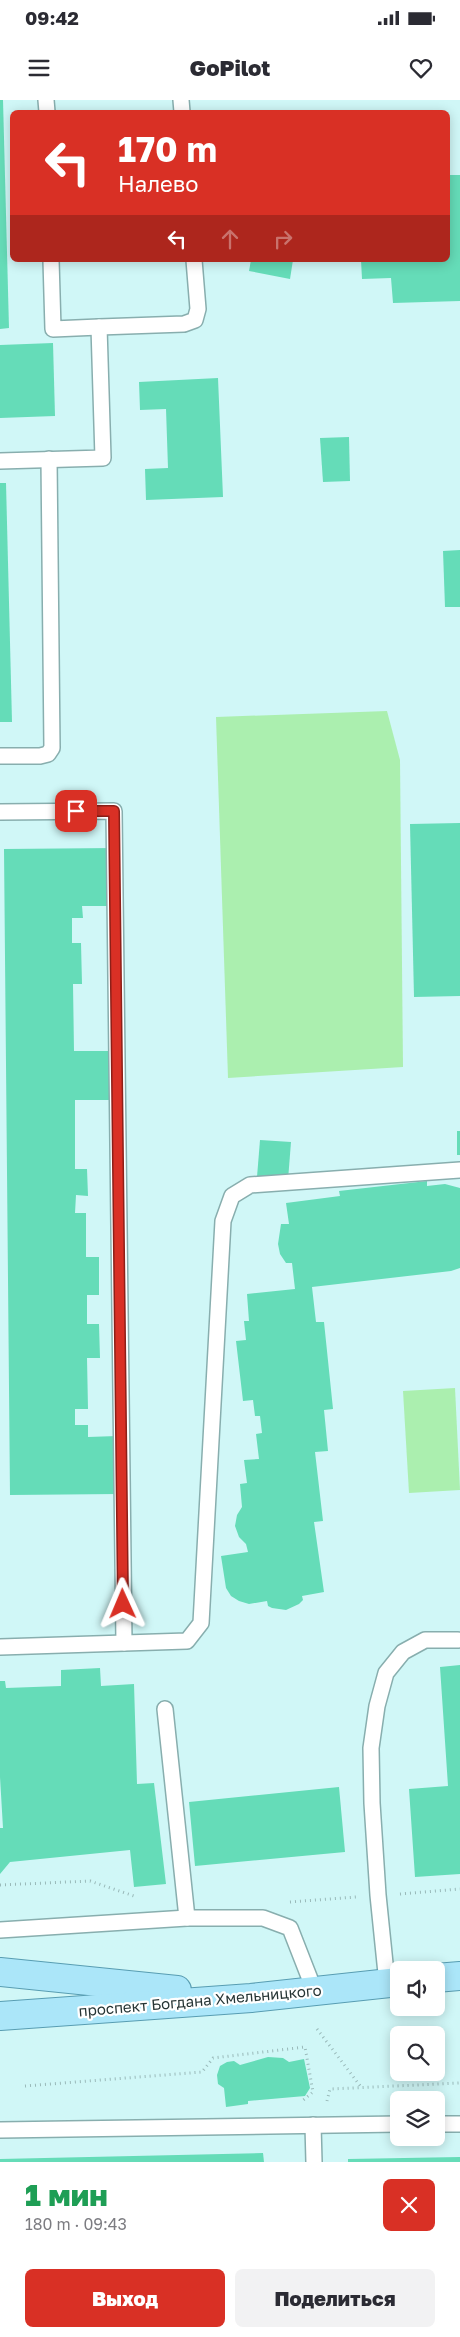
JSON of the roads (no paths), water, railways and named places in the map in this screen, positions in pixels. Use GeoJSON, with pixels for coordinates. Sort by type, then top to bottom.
{"type":"FeatureCollection","features":[{"type":"Feature","properties":{"kind":"main road"},"geometry":{"type":"LineString","coordinates":[[0,1972],[251,1998]]}},
{"type":"Feature","properties":{"kind":"main road"},"geometry":{"type":"LineString","coordinates":[[445,1977],[460,1976]]}},
{"type":"Feature","properties":{"kind":"main road","name":"проспект Богдана Хмельницкого"},"geometry":{"type":"LineString","coordinates":[[0,2016],[251,1998],[390,1982]]}},
{"type":"Feature","properties":{"kind":"lane"},"geometry":{"type":"LineString","coordinates":[[51,262],[54,329],[184,324],[195,320],[198,309],[194,262]]}},
{"type":"Feature","properties":{"kind":"lane"},"geometry":{"type":"LineString","coordinates":[[0,461],[103,458],[99,326]]}},
{"type":"Feature","properties":{"kind":"lane"},"geometry":{"type":"LineString","coordinates":[[0,756],[40,756],[48,754],[52,748],[49,459]]}},
{"type":"Feature","properties":{"kind":"lane"},"geometry":{"type":"LineString","coordinates":[[0,812],[114,811],[124,1643]]}},
{"type":"Feature","properties":{"kind":"lane"},"geometry":{"type":"LineString","coordinates":[[0,1647],[187,1641],[201,1623],[223,1221],[232,1196],[250,1185],[460,1170]]}},
{"type":"Feature","properties":{"kind":"lane"},"geometry":{"type":"LineString","coordinates":[[390,1965],[378,1895],[372,1803],[371,1748],[377,1706],[386,1673],[403,1652],[425,1640],[458,1640]]}},
{"type":"Feature","properties":{"kind":"lane"},"geometry":{"type":"LineString","coordinates":[[165,1710],[187,1918]]}},
{"type":"Feature","properties":{"kind":"lane"},"geometry":{"type":"LineString","coordinates":[[0,1930],[187,1918],[263,1918],[290,1928],[315,1992]]}},
{"type":"Feature","properties":{"kind":"lane"},"geometry":{"type":"LineString","coordinates":[[0,2130],[390,2124]]}},
{"type":"Feature","properties":{"kind":"lane"},"geometry":{"type":"LineString","coordinates":[[445,2124],[460,2124]]}},
{"type":"Feature","properties":{"kind":"lane"},"geometry":{"type":"LineString","coordinates":[[313,2125],[314,2162]]}}]}
